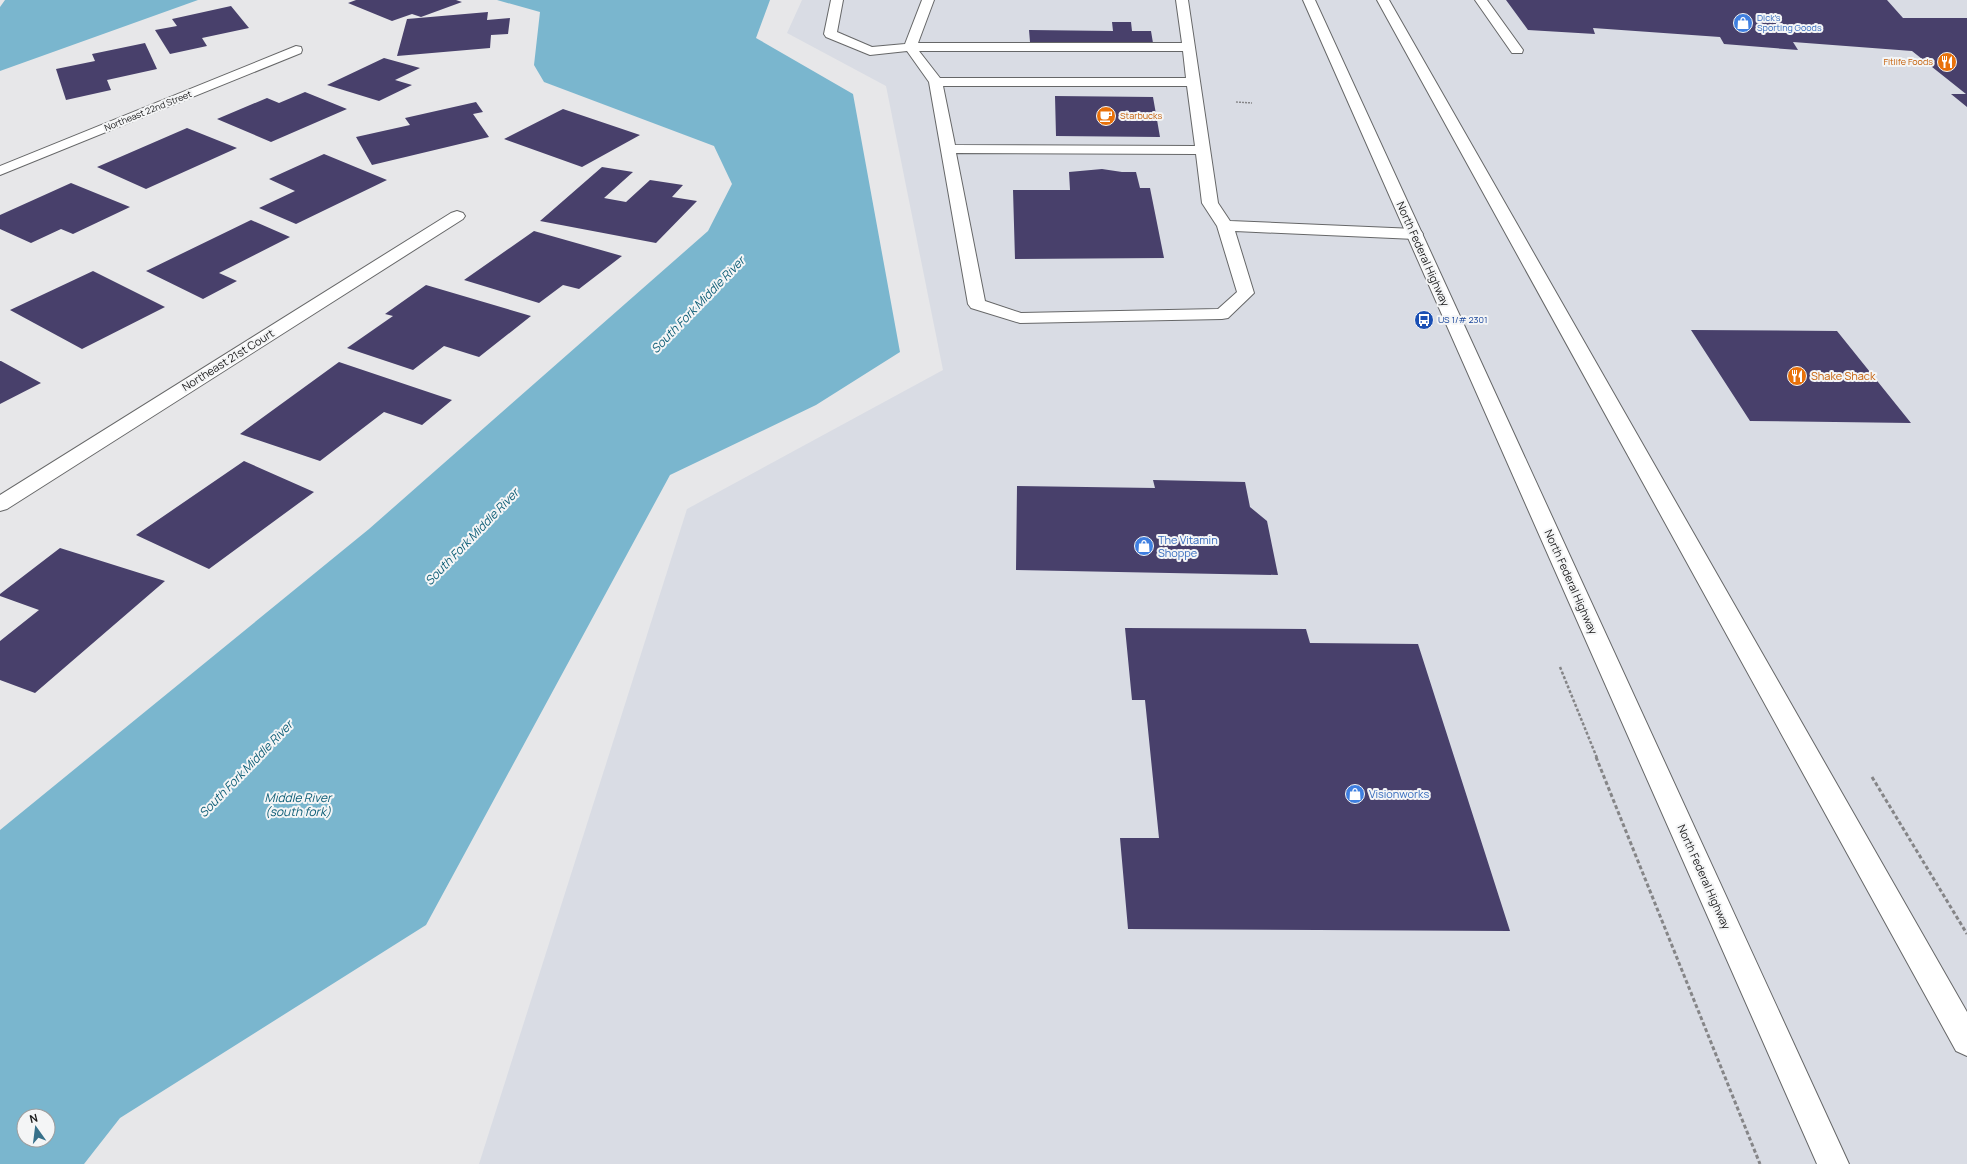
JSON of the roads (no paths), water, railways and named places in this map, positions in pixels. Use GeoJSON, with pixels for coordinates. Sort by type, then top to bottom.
{"type":"FeatureCollection","features":[{"type":"Feature","properties":{"kind":"main road"},"geometry":{"type":"LineString","coordinates":[[837,0],[830,34],[870,52],[910,47],[1188,47]]}},
{"type":"Feature","properties":{"kind":"main road"},"geometry":{"type":"LineString","coordinates":[[910,47],[928,0]]}},
{"type":"Feature","properties":{"kind":"main road"},"geometry":{"type":"LineString","coordinates":[[910,47],[936,82],[977,304],[1020,318],[1222,314],[1246,293],[1225,226],[1210,202],[1182,0]]}},
{"type":"Feature","properties":{"kind":"main road","name":"North Federal Highway"},"geometry":{"type":"LineString","coordinates":[[1309,0],[1833,1164]]}},
{"type":"Feature","properties":{"kind":"main road"},"geometry":{"type":"LineString","coordinates":[[1370,0],[1392,16]]}},
{"type":"Feature","properties":{"kind":"main road"},"geometry":{"type":"LineString","coordinates":[[1383,0],[1967,1041]]}},
{"type":"Feature","properties":{"kind":"main road"},"geometry":{"type":"LineString","coordinates":[[1481,0],[1517,50]]}},
{"type":"Feature","properties":{"kind":"main road","name":"Northeast 22nd Street"},"geometry":{"type":"LineString","coordinates":[[0,171],[296,50]]}},
{"type":"Feature","properties":{"kind":"main road"},"geometry":{"type":"LineString","coordinates":[[936,82],[1194,82]]}},
{"type":"Feature","properties":{"kind":"main road"},"geometry":{"type":"LineString","coordinates":[[948,149],[1203,150]]}},
{"type":"Feature","properties":{"kind":"main road","name":"Northeast 21st Court"},"geometry":{"type":"LineString","coordinates":[[0,504],[457,216]]}},
{"type":"Feature","properties":{"kind":"main road"},"geometry":{"type":"LineString","coordinates":[[1225,226],[1415,234]]}},
{"type":"Feature","properties":{"kind":"water"},"geometry":{"type":"Polygon","coordinates":[[[5,0],[198,0],[0,71],[0,7],[5,0]]]}},
{"type":"Feature","properties":{"kind":"water","name":"Middle River (south fork)"},"geometry":{"type":"Polygon","coordinates":[[[497,0],[770,0],[756,38],[853,94],[900,352],[816,405],[670,475],[426,925],[120,1118],[84,1164],[0,1164],[0,830],[369,529],[708,231],[732,184],[714,146],[544,82],[534,65],[540,12],[497,0]]]}},
{"type":"Feature","properties":{"kind":"place","name":"Dick's Sporting Goods"},"geometry":{"type":"Point","coordinates":[1743,23]}},
{"type":"Feature","properties":{"kind":"place","name":"Fitlife Foods"},"geometry":{"type":"Point","coordinates":[1947,62]}},
{"type":"Feature","properties":{"kind":"place","name":"Starbucks"},"geometry":{"type":"Point","coordinates":[1106,116]}},
{"type":"Feature","properties":{"kind":"place","name":"US 1/# 2301"},"geometry":{"type":"Point","coordinates":[1424,320]}},
{"type":"Feature","properties":{"kind":"place","name":"Shake Shack"},"geometry":{"type":"Point","coordinates":[1797,376]}},
{"type":"Feature","properties":{"kind":"place","name":"The Vitamin Shoppe"},"geometry":{"type":"Point","coordinates":[1144,546]}},
{"type":"Feature","properties":{"kind":"place","name":"Visionworks"},"geometry":{"type":"Point","coordinates":[1355,794]}},
{"type":"Feature","properties":{"kind":"water label","name":"South Fork Middle River"},"geometry":{"type":"Point","coordinates":[698,305]}},
{"type":"Feature","properties":{"kind":"water label","name":"South Fork Middle River"},"geometry":{"type":"Point","coordinates":[472,537]}},
{"type":"Feature","properties":{"kind":"water label","name":"South Fork Middle River"},"geometry":{"type":"Point","coordinates":[246,769]}}]}
